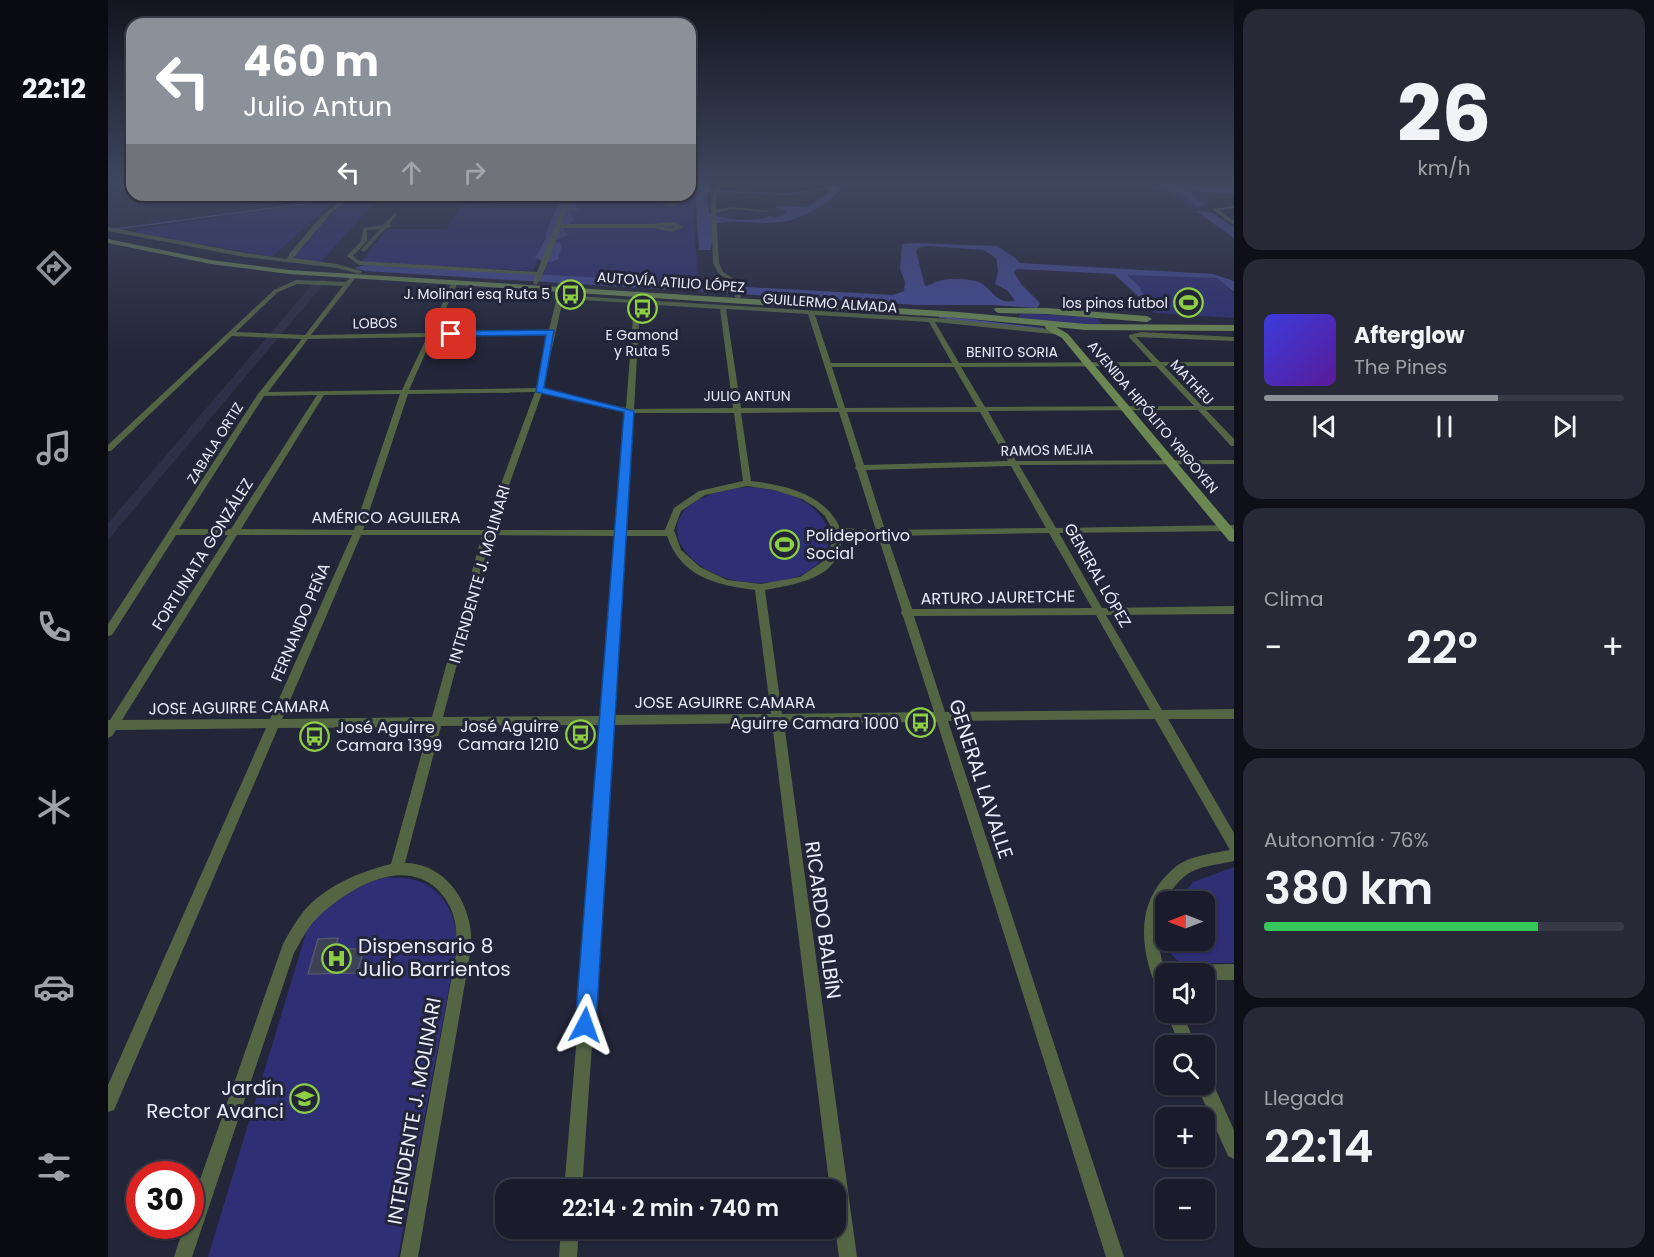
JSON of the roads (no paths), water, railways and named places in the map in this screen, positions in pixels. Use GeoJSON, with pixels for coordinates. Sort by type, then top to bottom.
{"type":"FeatureCollection","features":[{"type":"Feature","properties":{"kind":"main road","name":"AUTOVÍA ATILIO LÓPEZ"},"geometry":{"type":"LineString","coordinates":[[112,239],[220,259],[289,268],[455,282],[957,309],[1095,314],[1234,326]]}},
{"type":"Feature","properties":{"kind":"main road","name":"AUTOVÍA ATILIO LÓPEZ"},"geometry":{"type":"LineString","coordinates":[[357,274],[536,283],[637,298],[959,315],[1099,328],[1234,326]]}},
{"type":"Feature","properties":{"kind":"main road"},"geometry":{"type":"LineString","coordinates":[[1026,311],[1018,312],[1014,316],[1027,322]]}},
{"type":"Feature","properties":{"kind":"main road"},"geometry":{"type":"LineString","coordinates":[[1095,314],[1107,319],[1109,323],[1099,328]]}},
{"type":"Feature","properties":{"kind":"main road","name":"AVENIDA HIPÓLITO YRIGOYEN"},"geometry":{"type":"LineString","coordinates":[[1041,324],[1062,333],[1091,364],[1232,530]]}},
{"type":"Feature","properties":{"kind":"main road","name":"AVENIDA HIPÓLITO YRIGOYEN"},"geometry":{"type":"LineString","coordinates":[[1085,327],[1074,330],[1071,334],[1091,364]]}},
{"type":"Feature","properties":{"kind":"street"},"geometry":{"type":"LineString","coordinates":[[159,239],[245,255],[337,266],[357,274]]}},
{"type":"Feature","properties":{"kind":"street"},"geometry":{"type":"LineString","coordinates":[[292,261],[290,259],[292,254],[306,239]]}},
{"type":"Feature","properties":{"kind":"street"},"geometry":{"type":"LineString","coordinates":[[354,262],[350,256],[364,239]]}},
{"type":"Feature","properties":{"kind":"street"},"geometry":{"type":"LineString","coordinates":[[354,262],[375,239]]}},
{"type":"Feature","properties":{"kind":"street"},"geometry":{"type":"LineString","coordinates":[[536,283],[553,239]]}},
{"type":"Feature","properties":{"kind":"street"},"geometry":{"type":"LineString","coordinates":[[715,239],[717,267],[726,277],[739,284],[738,297]]}},
{"type":"Feature","properties":{"kind":"street"},"geometry":{"type":"LineString","coordinates":[[354,262],[540,274]]}},
{"type":"Feature","properties":{"kind":"street","name":"ZABALA ORTIZ"},"geometry":{"type":"LineString","coordinates":[[108,632],[175,532],[262,394],[357,274]]}},
{"type":"Feature","properties":{"kind":"street"},"geometry":{"type":"LineString","coordinates":[[108,449],[147,415],[267,297],[286,285],[296,282],[347,284]]}},
{"type":"Feature","properties":{"kind":"street","name":"FERNANDO PEÑA"},"geometry":{"type":"LineString","coordinates":[[108,1104],[358,532],[405,391],[455,282]]}},
{"type":"Feature","properties":{"kind":"street","name":"INTENDENTE J. MOLINARI"},"geometry":{"type":"LineString","coordinates":[[397,867],[488,531],[539,390],[560,297],[568,287]]}},
{"type":"Feature","properties":{"kind":"street","name":"GUILLERMO ALMADA"},"geometry":{"type":"LineString","coordinates":[[560,297],[637,298],[723,308],[959,322],[1062,333]]}},
{"type":"Feature","properties":{"kind":"street"},"geometry":{"type":"LineString","coordinates":[[574,1179],[609,719],[637,298]]}},
{"type":"Feature","properties":{"kind":"street"},"geometry":{"type":"LineString","coordinates":[[723,308],[747,483]]}},
{"type":"Feature","properties":{"kind":"street","name":"GENERAL LAVALLE"},"geometry":{"type":"LineString","coordinates":[[811,313],[1114,1257]]}},
{"type":"Feature","properties":{"kind":"street","name":"GENERAL LÓPEZ"},"geometry":{"type":"LineString","coordinates":[[932,322],[1016,463],[1234,845]]}},
{"type":"Feature","properties":{"kind":"street","name":"LOBOS"},"geometry":{"type":"LineString","coordinates":[[229,334],[308,337],[551,332]]}},
{"type":"Feature","properties":{"kind":"street","name":"MATHEU"},"geometry":{"type":"LineString","coordinates":[[1234,339],[1141,334],[1131,336],[1234,444]]}},
{"type":"Feature","properties":{"kind":"street","name":"BENITO SORIA"},"geometry":{"type":"LineString","coordinates":[[827,366],[1234,364]]}},
{"type":"Feature","properties":{"kind":"street","name":"JULIO ANTUN"},"geometry":{"type":"LineString","coordinates":[[262,394],[539,390],[629,411],[1234,408]]}},
{"type":"Feature","properties":{"kind":"street","name":"FORTUNATA GONZÁLEZ"},"geometry":{"type":"LineString","coordinates":[[110,727],[236,532],[322,393]]}},
{"type":"Feature","properties":{"kind":"street","name":"RAMOS MEJIA"},"geometry":{"type":"LineString","coordinates":[[859,468],[1016,463],[1234,462]]}},
{"type":"Feature","properties":{"kind":"street"},"geometry":{"type":"LineString","coordinates":[[747,483],[794,492],[813,502],[827,514],[836,531],[836,550],[826,566],[809,578],[786,585],[760,588],[732,585],[707,577],[687,565],[674,549],[669,533],[673,516],[688,500],[711,489],[747,483]]}},
{"type":"Feature","properties":{"kind":"street"},"geometry":{"type":"LineString","coordinates":[[836,531],[880,533],[1232,530]]}},
{"type":"Feature","properties":{"kind":"street","name":"AMÉRICO AGUILERA"},"geometry":{"type":"LineString","coordinates":[[175,532],[669,533]]}},
{"type":"Feature","properties":{"kind":"street","name":"RICARDO BALBÍN"},"geometry":{"type":"LineString","coordinates":[[760,588],[848,1257]]}},
{"type":"Feature","properties":{"kind":"street","name":"ARTURO JAURETCHE"},"geometry":{"type":"LineString","coordinates":[[906,613],[1234,610]]}},
{"type":"Feature","properties":{"kind":"street","name":"JOSE AGUIRRE CAMARA"},"geometry":{"type":"LineString","coordinates":[[110,727],[939,715],[1234,714]]}},
{"type":"Feature","properties":{"kind":"street"},"geometry":{"type":"LineString","coordinates":[[1156,963],[1150,925],[1156,899],[1167,884],[1187,866],[1234,855]]}},
{"type":"Feature","properties":{"kind":"street","name":"INTENDENTE J. MOLINARI"},"geometry":{"type":"LineString","coordinates":[[183,1257],[288,949],[309,915],[341,890],[369,875],[397,867],[419,871],[438,878],[450,891],[462,919],[463,954],[409,1257]]}},
{"type":"Feature","properties":{"kind":"street"},"geometry":{"type":"LineString","coordinates":[[1215,972],[1234,972]]}},
{"type":"Feature","properties":{"kind":"street"},"geometry":{"type":"LineString","coordinates":[[1209,1095],[1234,1150]]}},
{"type":"Feature","properties":{"kind":"street"},"geometry":{"type":"LineString","coordinates":[[568,1257],[569,1239]]}},
{"type":"Feature","properties":{"kind":"waterway"},"geometry":{"type":"LineString","coordinates":[[940,317],[1043,329]]}},
{"type":"Feature","properties":{"kind":"place","name":"J. Molinari esq Ruta 5"},"geometry":{"type":"Point","coordinates":[571,294]}},
{"type":"Feature","properties":{"kind":"place","name":"los pinos futbol"},"geometry":{"type":"Point","coordinates":[1189,303]}},
{"type":"Feature","properties":{"kind":"place","name":"E Gamond y Ruta 5"},"geometry":{"type":"Point","coordinates":[642,308]}},
{"type":"Feature","properties":{"kind":"place","name":"Polideportivo Social"},"geometry":{"type":"Point","coordinates":[785,544]}},
{"type":"Feature","properties":{"kind":"place","name":"Aguirre Camara 1000"},"geometry":{"type":"Point","coordinates":[920,723]}},
{"type":"Feature","properties":{"kind":"place","name":"José Aguirre Camara 1210"},"geometry":{"type":"Point","coordinates":[580,735]}},
{"type":"Feature","properties":{"kind":"place","name":"José Aguirre Camara 1399"},"geometry":{"type":"Point","coordinates":[315,736]}},
{"type":"Feature","properties":{"kind":"place","name":"Dispensario 8 Julio Barrientos"},"geometry":{"type":"Point","coordinates":[337,958]}},
{"type":"Feature","properties":{"kind":"place","name":"Jardín Rector Avanci"},"geometry":{"type":"Point","coordinates":[305,1099]}}]}
